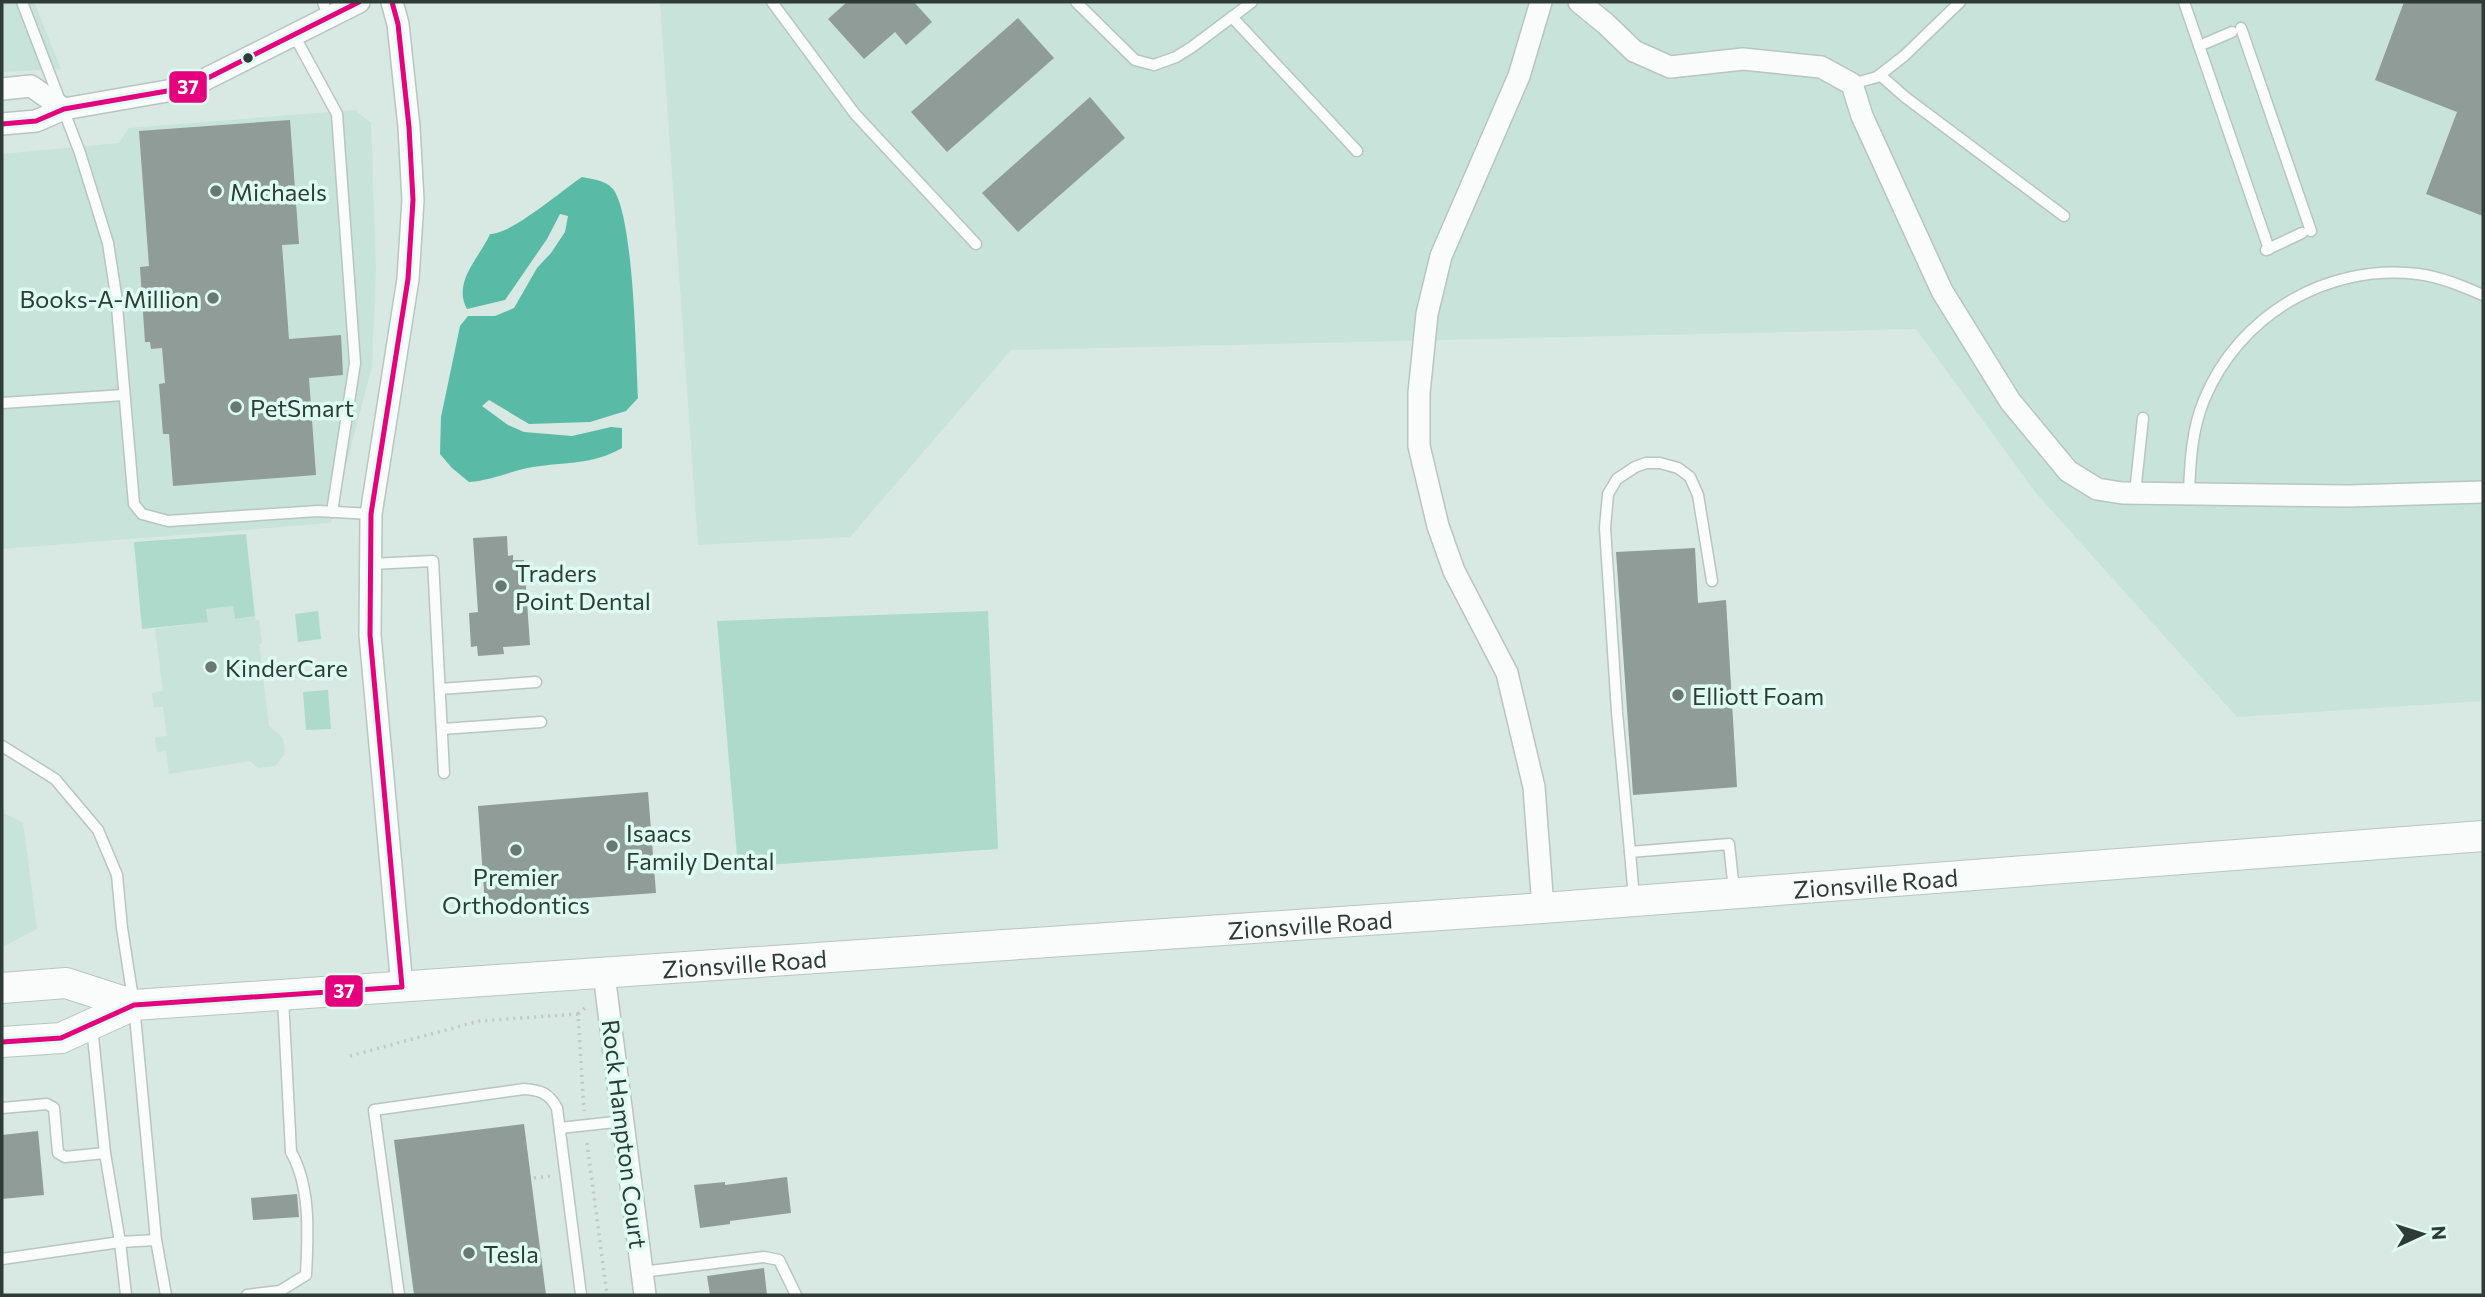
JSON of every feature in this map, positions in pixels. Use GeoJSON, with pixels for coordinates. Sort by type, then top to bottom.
{"type":"FeatureCollection","features":[{"type":"Feature","properties":{"kind":"main road","name":"Zionsville Road"},"geometry":{"type":"LineString","coordinates":[[2,1042],[61,1038],[134,1005],[1544,908],[2483,836]]}},
{"type":"Feature","properties":{"kind":"main road","name":"Zionsville Road"},"geometry":{"type":"LineString","coordinates":[[2,988],[66,983],[134,1005]]}},
{"type":"Feature","properties":{"kind":"street"},"geometry":{"type":"LineString","coordinates":[[2,124],[36,121],[64,109],[190,88],[294,35],[326,10],[359,2]]}},
{"type":"Feature","properties":{"kind":"street"},"geometry":{"type":"LineString","coordinates":[[392,2],[398,24],[409,127],[413,200],[408,279],[371,514],[370,635],[402,987]]}},
{"type":"Feature","properties":{"kind":"street"},"geometry":{"type":"LineString","coordinates":[[1541,2],[1519,76],[1441,256],[1427,314],[1419,393],[1419,446],[1437,526],[1454,570],[1507,673],[1534,787],[1544,908]]}},
{"type":"Feature","properties":{"kind":"street"},"geometry":{"type":"LineString","coordinates":[[1579,2],[1634,51],[1670,67],[1743,59],[1821,67],[1852,84],[1862,116],[1942,291],[2010,401],[2068,471],[2096,489],[2135,493],[2349,496],[2483,492]]}},
{"type":"Feature","properties":{"kind":"street"},"geometry":{"type":"LineString","coordinates":[[2,89],[31,86],[64,109]]}},
{"type":"Feature","properties":{"kind":"street","name":"Rock Hampton Court"},"geometry":{"type":"LineString","coordinates":[[604,974],[645,1295]]}},
{"type":"Feature","properties":{"kind":"lane"},"geometry":{"type":"LineString","coordinates":[[22,2],[64,109],[108,243],[116,295],[134,504],[142,514],[168,521],[318,511],[371,514]]}},
{"type":"Feature","properties":{"kind":"lane"},"geometry":{"type":"LineString","coordinates":[[772,2],[855,114],[976,244]]}},
{"type":"Feature","properties":{"kind":"lane"},"geometry":{"type":"LineString","coordinates":[[1076,2],[1135,60],[1154,65],[1176,57],[1252,2]]}},
{"type":"Feature","properties":{"kind":"lane"},"geometry":{"type":"LineString","coordinates":[[1852,84],[1880,75],[1904,56],[1960,2]]}},
{"type":"Feature","properties":{"kind":"lane"},"geometry":{"type":"LineString","coordinates":[[2184,2],[2267,249],[2306,232],[2236,30],[2199,46]]}},
{"type":"Feature","properties":{"kind":"lane"},"geometry":{"type":"LineString","coordinates":[[1232,17],[1357,151]]}},
{"type":"Feature","properties":{"kind":"lane"},"geometry":{"type":"LineString","coordinates":[[294,35],[337,114],[355,363],[332,512]]}},
{"type":"Feature","properties":{"kind":"lane"},"geometry":{"type":"LineString","coordinates":[[1880,75],[1905,97],[2064,216]]}},
{"type":"Feature","properties":{"kind":"lane"},"geometry":{"type":"LineString","coordinates":[[2189,494],[2194,433],[2204,401],[2219,370],[2238,343],[2262,319],[2289,300],[2321,285],[2352,276],[2385,272],[2419,274],[2441,279],[2483,295]]}},
{"type":"Feature","properties":{"kind":"lane"},"geometry":{"type":"LineString","coordinates":[[2,403],[124,395]]}},
{"type":"Feature","properties":{"kind":"lane"},"geometry":{"type":"LineString","coordinates":[[2135,493],[2143,418]]}},
{"type":"Feature","properties":{"kind":"lane"},"geometry":{"type":"LineString","coordinates":[[1634,901],[1616,699],[1605,528],[1608,494],[1617,479],[1634,467],[1646,463],[1660,463],[1678,468],[1690,477],[1701,505],[1712,581]]}},
{"type":"Feature","properties":{"kind":"lane"},"geometry":{"type":"LineString","coordinates":[[371,564],[433,561],[444,772]]}},
{"type":"Feature","properties":{"kind":"lane"},"geometry":{"type":"LineString","coordinates":[[440,689],[536,682]]}},
{"type":"Feature","properties":{"kind":"lane"},"geometry":{"type":"LineString","coordinates":[[442,729],[541,722]]}},
{"type":"Feature","properties":{"kind":"lane"},"geometry":{"type":"LineString","coordinates":[[2,746],[55,779],[98,830],[117,875],[134,1005],[156,1240],[166,1295]]}},
{"type":"Feature","properties":{"kind":"lane"},"geometry":{"type":"LineString","coordinates":[[1630,852],[1729,844],[1735,894]]}},
{"type":"Feature","properties":{"kind":"lane"},"geometry":{"type":"LineString","coordinates":[[247,1295],[280,1292],[306,1275],[308,1238],[301,1169],[291,1152],[283,995]]}},
{"type":"Feature","properties":{"kind":"lane"},"geometry":{"type":"LineString","coordinates":[[91,1024],[105,1153],[126,1295]]}},
{"type":"Feature","properties":{"kind":"lane"},"geometry":{"type":"LineString","coordinates":[[399,1295],[374,1110],[524,1089],[540,1090],[552,1098],[557,1108],[581,1295]]}},
{"type":"Feature","properties":{"kind":"lane"},"geometry":{"type":"LineString","coordinates":[[2,1108],[47,1104],[54,1108],[58,1153],[65,1157],[105,1153]]}},
{"type":"Feature","properties":{"kind":"lane"},"geometry":{"type":"LineString","coordinates":[[560,1128],[624,1121]]}},
{"type":"Feature","properties":{"kind":"lane"},"geometry":{"type":"LineString","coordinates":[[2,1259],[120,1242],[156,1240]]}},
{"type":"Feature","properties":{"kind":"lane"},"geometry":{"type":"LineString","coordinates":[[642,1272],[764,1257],[779,1260],[796,1295]]}},
{"type":"Feature","properties":{"kind":"path"},"geometry":{"type":"LineString","coordinates":[[350,1056],[479,1021],[578,1014],[585,1008]]}},
{"type":"Feature","properties":{"kind":"path"},"geometry":{"type":"LineString","coordinates":[[578,1014],[584,1111]]}},
{"type":"Feature","properties":{"kind":"path"},"geometry":{"type":"LineString","coordinates":[[587,1143],[607,1295]]}},
{"type":"Feature","properties":{"kind":"path"},"geometry":{"type":"LineString","coordinates":[[579,1172],[591,1171]]}},
{"type":"Feature","properties":{"kind":"shaded area"},"geometry":{"type":"Polygon","coordinates":[[[2,2],[34,2],[61,69],[2,72],[2,2]]]}},
{"type":"Feature","properties":{"kind":"shaded area"},"geometry":{"type":"Polygon","coordinates":[[[660,2],[2483,2],[2483,701],[2237,717],[2036,493],[1916,329],[1011,350],[850,537],[698,545],[660,2]]]}},
{"type":"Feature","properties":{"kind":"shaded area"},"geometry":{"type":"Polygon","coordinates":[[[355,110],[371,123],[376,269],[372,366],[331,523],[2,549],[2,154],[119,143],[129,128],[355,110]]]}},
{"type":"Feature","properties":{"kind":"shaded area"},"geometry":{"type":"Polygon","coordinates":[[[582,177],[598,180],[612,188],[625,225],[635,321],[638,398],[626,411],[590,422],[529,424],[489,400],[482,406],[508,425],[524,432],[572,436],[611,427],[622,428],[622,448],[589,460],[533,467],[469,482],[440,454],[441,417],[460,326],[468,316],[495,316],[514,308],[537,268],[565,232],[568,216],[560,214],[547,239],[505,300],[467,309],[463,299],[465,279],[490,234],[523,220],[582,177]]]}},
{"type":"Feature","properties":{"kind":"shaded area"},"geometry":{"type":"Polygon","coordinates":[[[246,534],[255,616],[235,619],[233,606],[206,609],[208,622],[142,629],[134,542],[246,534]]]}},
{"type":"Feature","properties":{"kind":"shaded area","name":"KinderCare"},"geometry":{"type":"Polygon","coordinates":[[[233,606],[235,619],[255,616],[256,620],[259,620],[262,643],[259,644],[269,726],[283,738],[285,754],[275,766],[258,768],[250,761],[169,774],[166,751],[157,752],[155,737],[167,736],[163,707],[154,707],[152,693],[163,691],[155,629],[208,622],[206,609],[233,606]]]}},
{"type":"Feature","properties":{"kind":"shaded area"},"geometry":{"type":"Polygon","coordinates":[[[318,611],[321,639],[298,642],[295,614],[318,611]]]}},
{"type":"Feature","properties":{"kind":"shaded area"},"geometry":{"type":"Polygon","coordinates":[[[988,611],[998,849],[738,867],[717,621],[988,611]]]}},
{"type":"Feature","properties":{"kind":"shaded area"},"geometry":{"type":"Polygon","coordinates":[[[328,690],[331,729],[306,730],[303,692],[328,690]]]}},
{"type":"Feature","properties":{"kind":"shaded area"},"geometry":{"type":"Polygon","coordinates":[[[2,789],[4,813],[23,823],[37,929],[2,947],[2,789]]]}},
{"type":"Feature","properties":{"kind":"building"},"geometry":{"type":"Polygon","coordinates":[[[847,2],[914,2],[932,22],[906,45],[895,32],[864,59],[828,19],[847,2]]]}},
{"type":"Feature","properties":{"kind":"building"},"geometry":{"type":"Polygon","coordinates":[[[2404,2],[2483,2],[2483,216],[2426,194],[2457,112],[2375,80],[2404,2]]]}},
{"type":"Feature","properties":{"kind":"building"},"geometry":{"type":"Polygon","coordinates":[[[1018,18],[1054,58],[947,152],[911,112],[1018,18]]]}},
{"type":"Feature","properties":{"kind":"building"},"geometry":{"type":"Polygon","coordinates":[[[1090,97],[1125,138],[1018,232],[982,193],[1090,97]]]}},
{"type":"Feature","properties":{"kind":"building"},"geometry":{"type":"Polygon","coordinates":[[[290,120],[299,244],[282,245],[289,339],[341,335],[343,375],[309,378],[316,475],[173,486],[169,434],[163,434],[159,384],[165,383],[162,348],[151,349],[150,342],[145,342],[140,267],[149,266],[139,131],[290,120]]]}},
{"type":"Feature","properties":{"kind":"building","name":"Traders Point Dental"},"geometry":{"type":"Polygon","coordinates":[[[507,536],[508,556],[513,555],[513,560],[524,560],[530,645],[503,647],[504,654],[478,656],[477,646],[471,647],[469,613],[478,612],[473,538],[507,536]]]}},
{"type":"Feature","properties":{"kind":"building","name":"Elliott Foam"},"geometry":{"type":"Polygon","coordinates":[[[1695,548],[1698,603],[1726,600],[1737,787],[1633,795],[1616,552],[1695,548]]]}},
{"type":"Feature","properties":{"kind":"building"},"geometry":{"type":"Polygon","coordinates":[[[648,792],[656,893],[485,905],[478,806],[648,792]]]}},
{"type":"Feature","properties":{"kind":"building"},"geometry":{"type":"Polygon","coordinates":[[[524,1124],[546,1295],[414,1295],[394,1140],[524,1124]]]}},
{"type":"Feature","properties":{"kind":"building"},"geometry":{"type":"Polygon","coordinates":[[[38,1131],[44,1195],[2,1199],[2,1135],[38,1131]]]}},
{"type":"Feature","properties":{"kind":"building"},"geometry":{"type":"Polygon","coordinates":[[[787,1177],[791,1213],[700,1228],[694,1185],[725,1182],[725,1185],[787,1177]]]}},
{"type":"Feature","properties":{"kind":"building"},"geometry":{"type":"Polygon","coordinates":[[[297,1194],[299,1217],[253,1220],[251,1198],[297,1194]]]}},
{"type":"Feature","properties":{"kind":"building"},"geometry":{"type":"Polygon","coordinates":[[[764,1268],[767,1295],[710,1295],[707,1276],[764,1268]]]}},
{"type":"Feature","properties":{"kind":"transit line","name":"37"},"geometry":{"type":"LineString","coordinates":[[2,124],[36,121],[64,109],[190,87],[359,2]]}},
{"type":"Feature","properties":{"kind":"transit line","name":"37"},"geometry":{"type":"LineString","coordinates":[[2,1042],[61,1038],[134,1005],[402,987],[370,635],[371,514],[408,279],[413,200],[409,127],[398,24],[392,2]]}},
{"type":"Feature","properties":{"kind":"place","name":"Michaels"},"geometry":{"type":"Point","coordinates":[216,191]}},
{"type":"Feature","properties":{"kind":"place","name":"Books-A-Million"},"geometry":{"type":"Point","coordinates":[213,298]}},
{"type":"Feature","properties":{"kind":"place","name":"PetSmart"},"geometry":{"type":"Point","coordinates":[236,407]}},
{"type":"Feature","properties":{"kind":"place","name":"Traders Point Dental"},"geometry":{"type":"Point","coordinates":[501,586]}},
{"type":"Feature","properties":{"kind":"place","name":"KinderCare"},"geometry":{"type":"Point","coordinates":[211,667]}},
{"type":"Feature","properties":{"kind":"place","name":"Elliott Foam"},"geometry":{"type":"Point","coordinates":[1678,695]}},
{"type":"Feature","properties":{"kind":"place","name":"Isaacs Family Dental"},"geometry":{"type":"Point","coordinates":[612,846]}},
{"type":"Feature","properties":{"kind":"place","name":"Premier Orthodontics"},"geometry":{"type":"Point","coordinates":[516,850]}},
{"type":"Feature","properties":{"kind":"place","name":"Tesla"},"geometry":{"type":"Point","coordinates":[469,1253]}}]}
